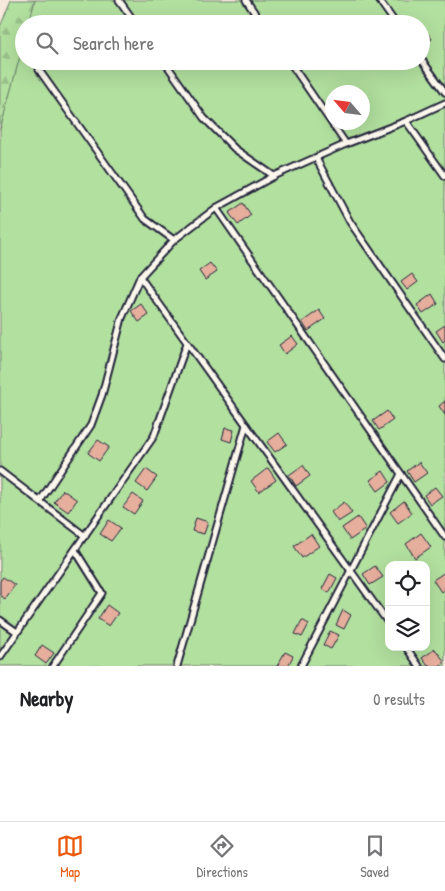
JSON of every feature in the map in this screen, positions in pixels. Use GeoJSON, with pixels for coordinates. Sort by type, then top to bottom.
{"type":"FeatureCollection","features":[{"type":"Feature","properties":{"kind":"lane"},"geometry":{"type":"LineString","coordinates":[[119,0],[130,15]]}},
{"type":"Feature","properties":{"kind":"lane"},"geometry":{"type":"LineString","coordinates":[[246,0],[256,15]]}},
{"type":"Feature","properties":{"kind":"lane"},"geometry":{"type":"LineString","coordinates":[[379,0],[390,15]]}},
{"type":"Feature","properties":{"kind":"lane"},"geometry":{"type":"LineString","coordinates":[[39,70],[145,219],[174,240]]}},
{"type":"Feature","properties":{"kind":"lane"},"geometry":{"type":"LineString","coordinates":[[170,70],[204,118],[235,149],[274,176]]}},
{"type":"Feature","properties":{"kind":"lane"},"geometry":{"type":"LineString","coordinates":[[294,70],[346,144]]}},
{"type":"Feature","properties":{"kind":"lane"},"geometry":{"type":"LineString","coordinates":[[429,70],[445,92]]}},
{"type":"Feature","properties":{"kind":"lane"},"geometry":{"type":"LineString","coordinates":[[40,501],[92,425],[102,395],[122,318],[140,277],[174,240],[216,208],[274,176],[445,103]]}},
{"type":"Feature","properties":{"kind":"lane"},"geometry":{"type":"LineString","coordinates":[[406,121],[445,176]]}},
{"type":"Feature","properties":{"kind":"lane"},"geometry":{"type":"LineString","coordinates":[[316,158],[350,222],[445,358]]}},
{"type":"Feature","properties":{"kind":"lane"},"geometry":{"type":"LineString","coordinates":[[216,208],[445,537]]}},
{"type":"Feature","properties":{"kind":"lane"},"geometry":{"type":"LineString","coordinates":[[140,277],[385,619]]}},
{"type":"Feature","properties":{"kind":"lane"},"geometry":{"type":"LineString","coordinates":[[0,657],[154,436],[187,343]]}},
{"type":"Feature","properties":{"kind":"lane"},"geometry":{"type":"LineString","coordinates":[[177,666],[246,425]]}},
{"type":"Feature","properties":{"kind":"lane"},"geometry":{"type":"LineString","coordinates":[[0,471],[85,536]]}},
{"type":"Feature","properties":{"kind":"lane"},"geometry":{"type":"LineString","coordinates":[[301,666],[401,474]]}},
{"type":"Feature","properties":{"kind":"lane"},"geometry":{"type":"LineString","coordinates":[[53,666],[102,593],[75,550]]}},
{"type":"Feature","properties":{"kind":"lane"},"geometry":{"type":"LineString","coordinates":[[0,620],[18,632]]}},
{"type":"Feature","properties":{"kind":"lane"},"geometry":{"type":"LineString","coordinates":[[409,651],[419,666]]}},
{"type":"Feature","properties":{"kind":"green space"},"geometry":{"type":"Polygon","coordinates":[[[11,0],[35,0],[31,15],[15,15],[16,70],[0,130],[0,27],[11,0]]]}},
{"type":"Feature","properties":{"kind":"green space"},"geometry":{"type":"Polygon","coordinates":[[[35,0],[445,0],[445,666],[0,666],[0,130],[16,70],[430,70],[430,15],[31,15],[35,0]]]}},
{"type":"Feature","properties":{"kind":"building"},"geometry":{"type":"Polygon","coordinates":[[[243,203],[251,215],[238,225],[229,213],[243,203]]]}},
{"type":"Feature","properties":{"kind":"building"},"geometry":{"type":"Polygon","coordinates":[[[210,263],[217,272],[205,280],[199,271],[210,263]]]}},
{"type":"Feature","properties":{"kind":"building"},"geometry":{"type":"Polygon","coordinates":[[[412,274],[418,282],[407,290],[401,282],[412,274]]]}},
{"type":"Feature","properties":{"kind":"building"},"geometry":{"type":"Polygon","coordinates":[[[432,294],[438,304],[423,314],[417,305],[432,294]]]}},
{"type":"Feature","properties":{"kind":"building"},"geometry":{"type":"Polygon","coordinates":[[[141,304],[149,315],[139,322],[131,311],[141,304]]]}},
{"type":"Feature","properties":{"kind":"building"},"geometry":{"type":"Polygon","coordinates":[[[319,310],[325,319],[308,331],[302,322],[319,310]]]}},
{"type":"Feature","properties":{"kind":"building"},"geometry":{"type":"Polygon","coordinates":[[[445,325],[445,340],[443,342],[436,331],[445,325]]]}},
{"type":"Feature","properties":{"kind":"building"},"geometry":{"type":"Polygon","coordinates":[[[292,336],[298,344],[285,354],[279,345],[292,336]]]}},
{"type":"Feature","properties":{"kind":"building"},"geometry":{"type":"Polygon","coordinates":[[[445,401],[445,415],[439,406],[445,401]]]}},
{"type":"Feature","properties":{"kind":"building"},"geometry":{"type":"Polygon","coordinates":[[[387,411],[393,420],[379,430],[373,421],[387,411]]]}},
{"type":"Feature","properties":{"kind":"building"},"geometry":{"type":"Polygon","coordinates":[[[225,428],[234,430],[231,442],[222,439],[225,428]]]}},
{"type":"Feature","properties":{"kind":"building"},"geometry":{"type":"Polygon","coordinates":[[[279,433],[287,444],[275,452],[267,442],[279,433]]]}},
{"type":"Feature","properties":{"kind":"building"},"geometry":{"type":"Polygon","coordinates":[[[98,440],[109,447],[99,461],[88,453],[98,440]]]}},
{"type":"Feature","properties":{"kind":"building"},"geometry":{"type":"Polygon","coordinates":[[[419,462],[427,473],[414,482],[407,471],[419,462]]]}},
{"type":"Feature","properties":{"kind":"building"},"geometry":{"type":"Polygon","coordinates":[[[303,465],[310,476],[296,486],[289,475],[303,465]]]}},
{"type":"Feature","properties":{"kind":"building"},"geometry":{"type":"Polygon","coordinates":[[[268,468],[276,480],[259,492],[251,481],[268,468]]]}},
{"type":"Feature","properties":{"kind":"building"},"geometry":{"type":"Polygon","coordinates":[[[146,469],[157,477],[147,491],[136,483],[146,469]]]}},
{"type":"Feature","properties":{"kind":"building"},"geometry":{"type":"Polygon","coordinates":[[[383,471],[390,482],[378,491],[370,480],[383,471]]]}},
{"type":"Feature","properties":{"kind":"building"},"geometry":{"type":"Polygon","coordinates":[[[435,487],[442,496],[430,504],[424,495],[435,487]]]}},
{"type":"Feature","properties":{"kind":"building"},"geometry":{"type":"Polygon","coordinates":[[[63,490],[77,500],[68,512],[54,502],[63,490]]]}},
{"type":"Feature","properties":{"kind":"building"},"geometry":{"type":"Polygon","coordinates":[[[133,494],[143,501],[134,514],[123,507],[133,494]]]}},
{"type":"Feature","properties":{"kind":"building"},"geometry":{"type":"Polygon","coordinates":[[[404,501],[412,513],[398,523],[390,512],[404,501]]]}},
{"type":"Feature","properties":{"kind":"building"},"geometry":{"type":"Polygon","coordinates":[[[344,502],[352,513],[338,522],[331,512],[344,502]]]}},
{"type":"Feature","properties":{"kind":"building"},"geometry":{"type":"Polygon","coordinates":[[[358,517],[366,529],[350,540],[342,528],[358,517]]]}},
{"type":"Feature","properties":{"kind":"building"},"geometry":{"type":"Polygon","coordinates":[[[196,518],[208,522],[204,534],[192,531],[196,518]]]}},
{"type":"Feature","properties":{"kind":"building"},"geometry":{"type":"Polygon","coordinates":[[[109,520],[121,528],[111,541],[100,534],[109,520]]]}},
{"type":"Feature","properties":{"kind":"building"},"geometry":{"type":"Polygon","coordinates":[[[421,533],[431,547],[415,558],[406,544],[421,533]]]}},
{"type":"Feature","properties":{"kind":"building"},"geometry":{"type":"Polygon","coordinates":[[[311,534],[319,546],[302,558],[294,546],[311,534]]]}},
{"type":"Feature","properties":{"kind":"building"},"geometry":{"type":"Polygon","coordinates":[[[375,566],[383,577],[370,585],[363,574],[375,566]]]}},
{"type":"Feature","properties":{"kind":"building"},"geometry":{"type":"Polygon","coordinates":[[[445,572],[445,589],[441,592],[433,580],[445,572]]]}},
{"type":"Feature","properties":{"kind":"building"},"geometry":{"type":"Polygon","coordinates":[[[330,574],[337,578],[329,593],[322,589],[330,574]]]}},
{"type":"Feature","properties":{"kind":"building"},"geometry":{"type":"Polygon","coordinates":[[[3,577],[15,585],[5,599],[0,595],[0,581],[3,577]]]}},
{"type":"Feature","properties":{"kind":"building"},"geometry":{"type":"Polygon","coordinates":[[[107,605],[118,613],[109,626],[98,619],[107,605]]]}},
{"type":"Feature","properties":{"kind":"building"},"geometry":{"type":"Polygon","coordinates":[[[343,610],[351,615],[344,629],[336,625],[343,610]]]}},
{"type":"Feature","properties":{"kind":"building"},"geometry":{"type":"Polygon","coordinates":[[[302,620],[309,624],[302,637],[295,634],[302,620]]]}},
{"type":"Feature","properties":{"kind":"building"},"geometry":{"type":"Polygon","coordinates":[[[330,631],[339,635],[331,649],[323,645],[330,631]]]}},
{"type":"Feature","properties":{"kind":"building"},"geometry":{"type":"Polygon","coordinates":[[[42,645],[54,653],[46,664],[35,656],[42,645]]]}},
{"type":"Feature","properties":{"kind":"building"},"geometry":{"type":"Polygon","coordinates":[[[435,649],[445,662],[439,666],[428,666],[422,658],[435,649]]]}},
{"type":"Feature","properties":{"kind":"building"},"geometry":{"type":"Polygon","coordinates":[[[285,652],[293,656],[288,666],[277,666],[285,652]]]}}]}
